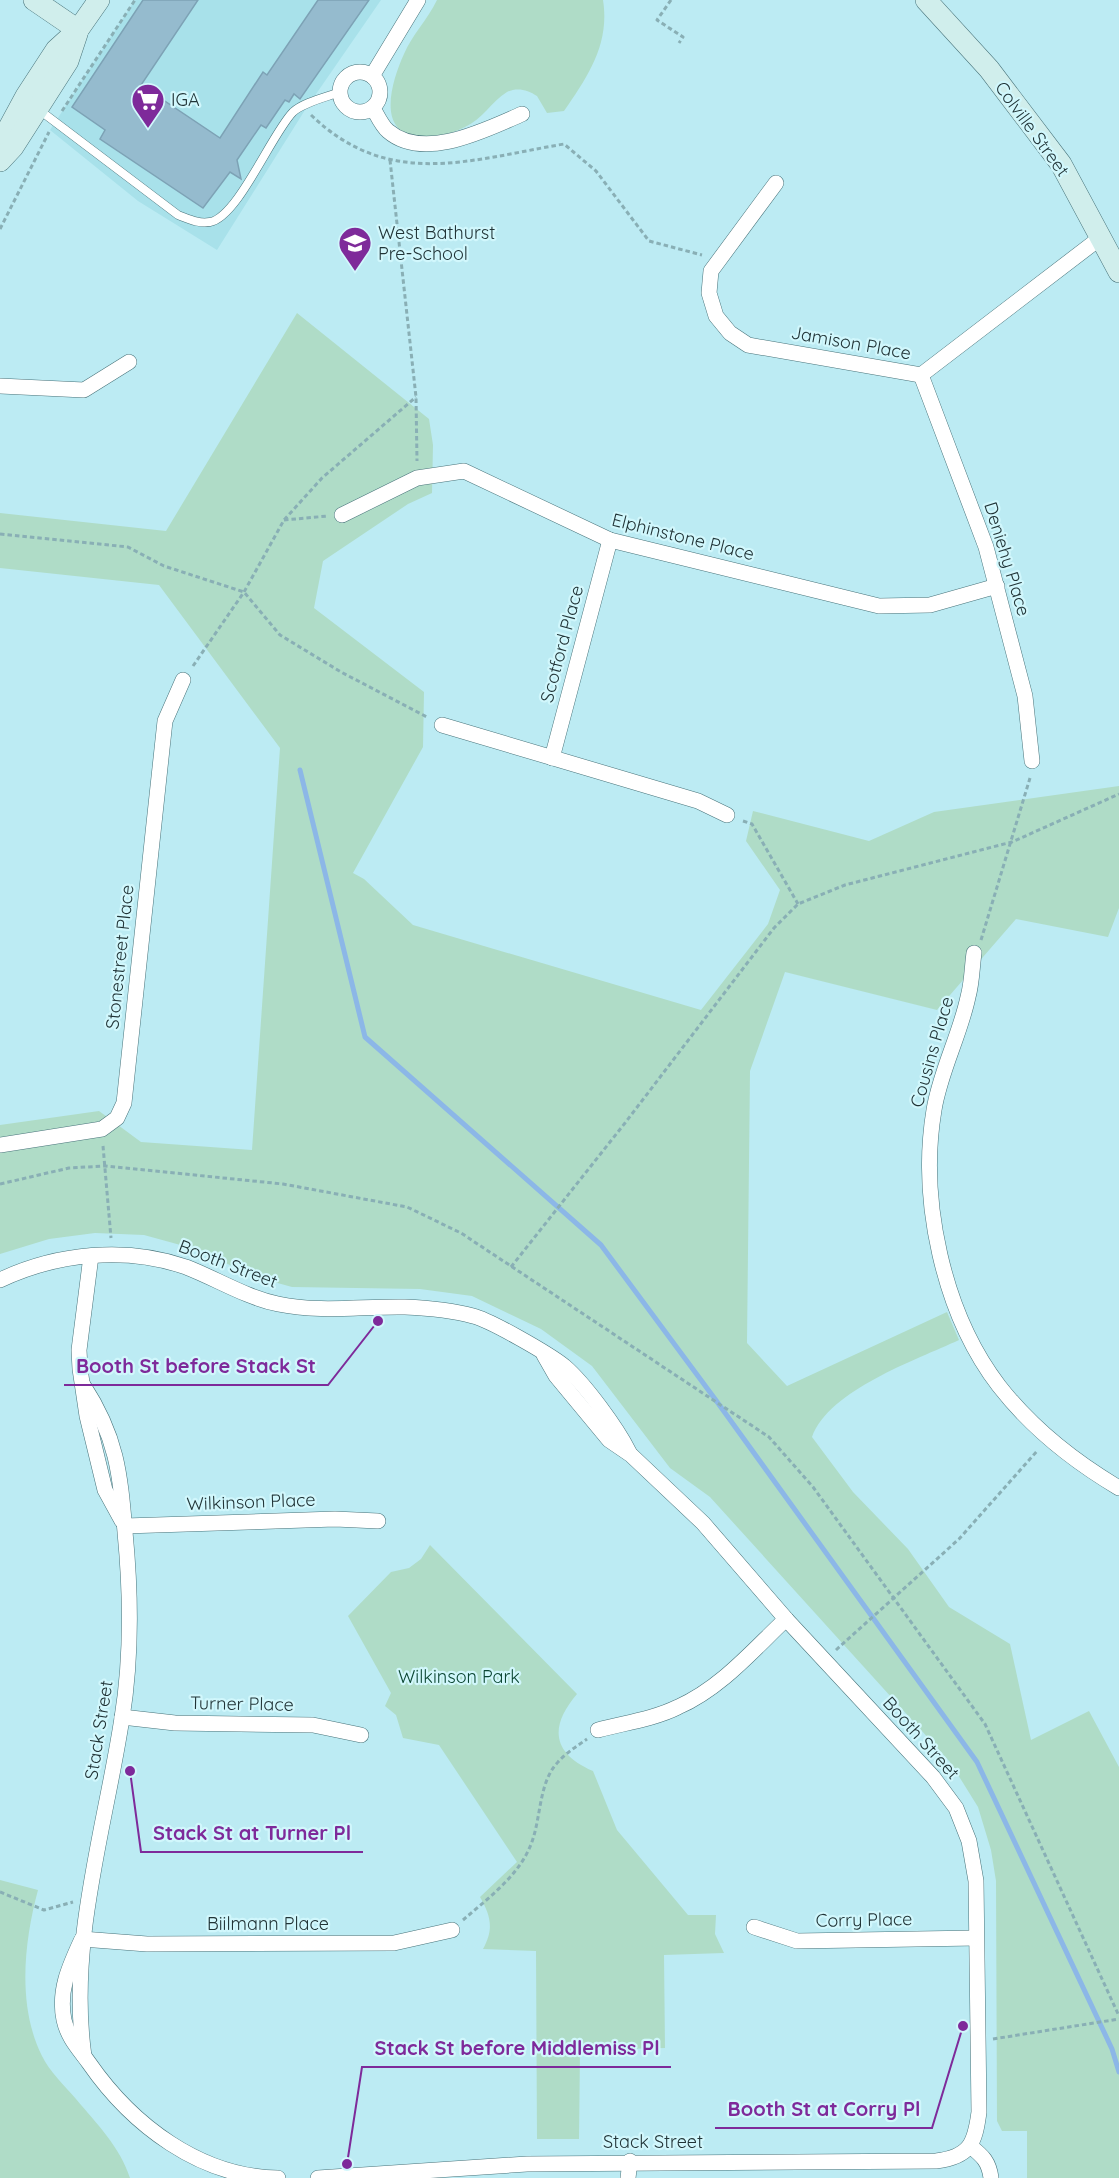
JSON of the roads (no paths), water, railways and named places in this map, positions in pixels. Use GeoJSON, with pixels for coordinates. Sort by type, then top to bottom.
{"type":"FeatureCollection","features":[{"type":"Feature","properties":{"kind":"street"},"geometry":{"type":"LineString","coordinates":[[34,0],[78,30]]}},
{"type":"Feature","properties":{"kind":"street"},"geometry":{"type":"LineString","coordinates":[[0,144],[26,96],[56,50],[78,30],[99,0]]}},
{"type":"Feature","properties":{"kind":"street"},"geometry":{"type":"LineString","coordinates":[[372,76],[418,0]]}},
{"type":"Feature","properties":{"kind":"street","name":"Colville Street"},"geometry":{"type":"LineString","coordinates":[[926,0],[988,69],[1061,164],[1119,272]]}},
{"type":"Feature","properties":{"kind":"street"},"geometry":{"type":"LineString","coordinates":[[0,161],[13,147],[68,61],[78,30]]}},
{"type":"Feature","properties":{"kind":"street"},"geometry":{"type":"LineString","coordinates":[[361,72],[372,76],[380,92],[373,108],[355,111],[344,104],[340,92],[344,80],[349,75],[361,72]]}},
{"type":"Feature","properties":{"kind":"street"},"geometry":{"type":"LineString","coordinates":[[373,108],[387,130],[396,136],[444,144],[522,114]]}},
{"type":"Feature","properties":{"kind":"street","name":"Jamison Place"},"geometry":{"type":"LineString","coordinates":[[776,183],[711,270],[709,293],[716,315],[730,333],[748,345],[921,375],[1100,238]]}},
{"type":"Feature","properties":{"kind":"street"},"geometry":{"type":"LineString","coordinates":[[0,386],[84,390],[129,362]]}},
{"type":"Feature","properties":{"kind":"street","name":"Deniehy Place"},"geometry":{"type":"LineString","coordinates":[[921,375],[986,547],[1025,696],[1032,761]]}},
{"type":"Feature","properties":{"kind":"street","name":"Elphinstone Place"},"geometry":{"type":"LineString","coordinates":[[342,515],[417,478],[464,471],[610,540],[879,606],[930,605],[997,586]]}},
{"type":"Feature","properties":{"kind":"street","name":"Scotford Place"},"geometry":{"type":"LineString","coordinates":[[552,758],[610,540]]}},
{"type":"Feature","properties":{"kind":"street","name":"Stonestreet Place"},"geometry":{"type":"LineString","coordinates":[[0,1145],[102,1129],[117,1118],[124,1102],[165,721],[183,680]]}},
{"type":"Feature","properties":{"kind":"street"},"geometry":{"type":"LineString","coordinates":[[442,725],[698,801],[727,815]]}},
{"type":"Feature","properties":{"kind":"street","name":"Cousins Place"},"geometry":{"type":"LineString","coordinates":[[974,952],[969,997],[934,1110],[929,1194],[943,1267],[965,1331],[999,1386],[1049,1438],[1119,1488]]}},
{"type":"Feature","properties":{"kind":"street","name":"Booth Street"},"geometry":{"type":"LineString","coordinates":[[0,1280],[44,1264],[92,1256],[113,1256],[170,1263],[248,1295],[278,1304],[311,1309],[405,1307],[474,1316],[564,1366],[618,1430],[631,1455],[703,1523],[786,1619],[933,1776],[956,1808],[969,1841],[976,1881],[979,2112],[973,2140]]}},
{"type":"Feature","properties":{"kind":"street","name":"Stack Street"},"geometry":{"type":"LineString","coordinates":[[92,1256],[79,1350],[83,1385],[101,1412],[114,1448],[123,1487],[131,1617],[122,1717],[82,1939],[80,2017],[84,2056],[109,2092],[142,2124],[182,2151],[223,2169],[278,2178]]}},
{"type":"Feature","properties":{"kind":"street","name":"Wilkinson Place"},"geometry":{"type":"LineString","coordinates":[[125,1526],[335,1519],[378,1521]]}},
{"type":"Feature","properties":{"kind":"street"},"geometry":{"type":"LineString","coordinates":[[598,1730],[678,1708],[701,1695],[723,1678],[786,1619]]}},
{"type":"Feature","properties":{"kind":"street","name":"Turner Place"},"geometry":{"type":"LineString","coordinates":[[122,1717],[175,1723],[313,1725],[361,1736]]}},
{"type":"Feature","properties":{"kind":"street","name":"Corry Place"},"geometry":{"type":"LineString","coordinates":[[754,1927],[797,1941],[976,1938]]}},
{"type":"Feature","properties":{"kind":"street","name":"Biilmann Place"},"geometry":{"type":"LineString","coordinates":[[82,1939],[147,1944],[394,1943],[452,1930]]}},
{"type":"Feature","properties":{"kind":"street"},"geometry":{"type":"LineString","coordinates":[[973,2140],[990,2167],[991,2178]]}},
{"type":"Feature","properties":{"kind":"street","name":"Stack Street"},"geometry":{"type":"LineString","coordinates":[[318,2178],[527,2164],[630,2161],[936,2161],[962,2154],[973,2140]]}},
{"type":"Feature","properties":{"kind":"street"},"geometry":{"type":"LineString","coordinates":[[628,2178],[630,2161]]}},
{"type":"Feature","properties":{"kind":"lane"},"geometry":{"type":"LineString","coordinates":[[36,108],[56,120],[178,215],[197,222],[212,222],[221,217],[235,201],[294,111],[340,92]]}},
{"type":"Feature","properties":{"kind":"waterway"},"geometry":{"type":"LineString","coordinates":[[300,770],[365,1037],[601,1245],[715,1399],[977,1762],[1112,2049],[1119,2072]]}},
{"type":"Feature","properties":{"kind":"place","name":"IGA"},"geometry":{"type":"Point","coordinates":[148,129]}},
{"type":"Feature","properties":{"kind":"place","name":"West Bathurst Pre-School"},"geometry":{"type":"Point","coordinates":[355,272]}},
{"type":"Feature","properties":{"kind":"place","name":"Booth St before Stack St"},"geometry":{"type":"Point","coordinates":[378,1321]}},
{"type":"Feature","properties":{"kind":"place","name":"Stack St at Turner Pl"},"geometry":{"type":"Point","coordinates":[130,1771]}},
{"type":"Feature","properties":{"kind":"place","name":"Booth St at Corry Pl"},"geometry":{"type":"Point","coordinates":[963,2026]}},
{"type":"Feature","properties":{"kind":"place","name":"Stack St before Middlemiss Pl"},"geometry":{"type":"Point","coordinates":[347,2164]}},
{"type":"Feature","properties":{"kind":"park label","name":"Wilkinson Park"},"geometry":{"type":"Point","coordinates":[459,1677]}}]}
